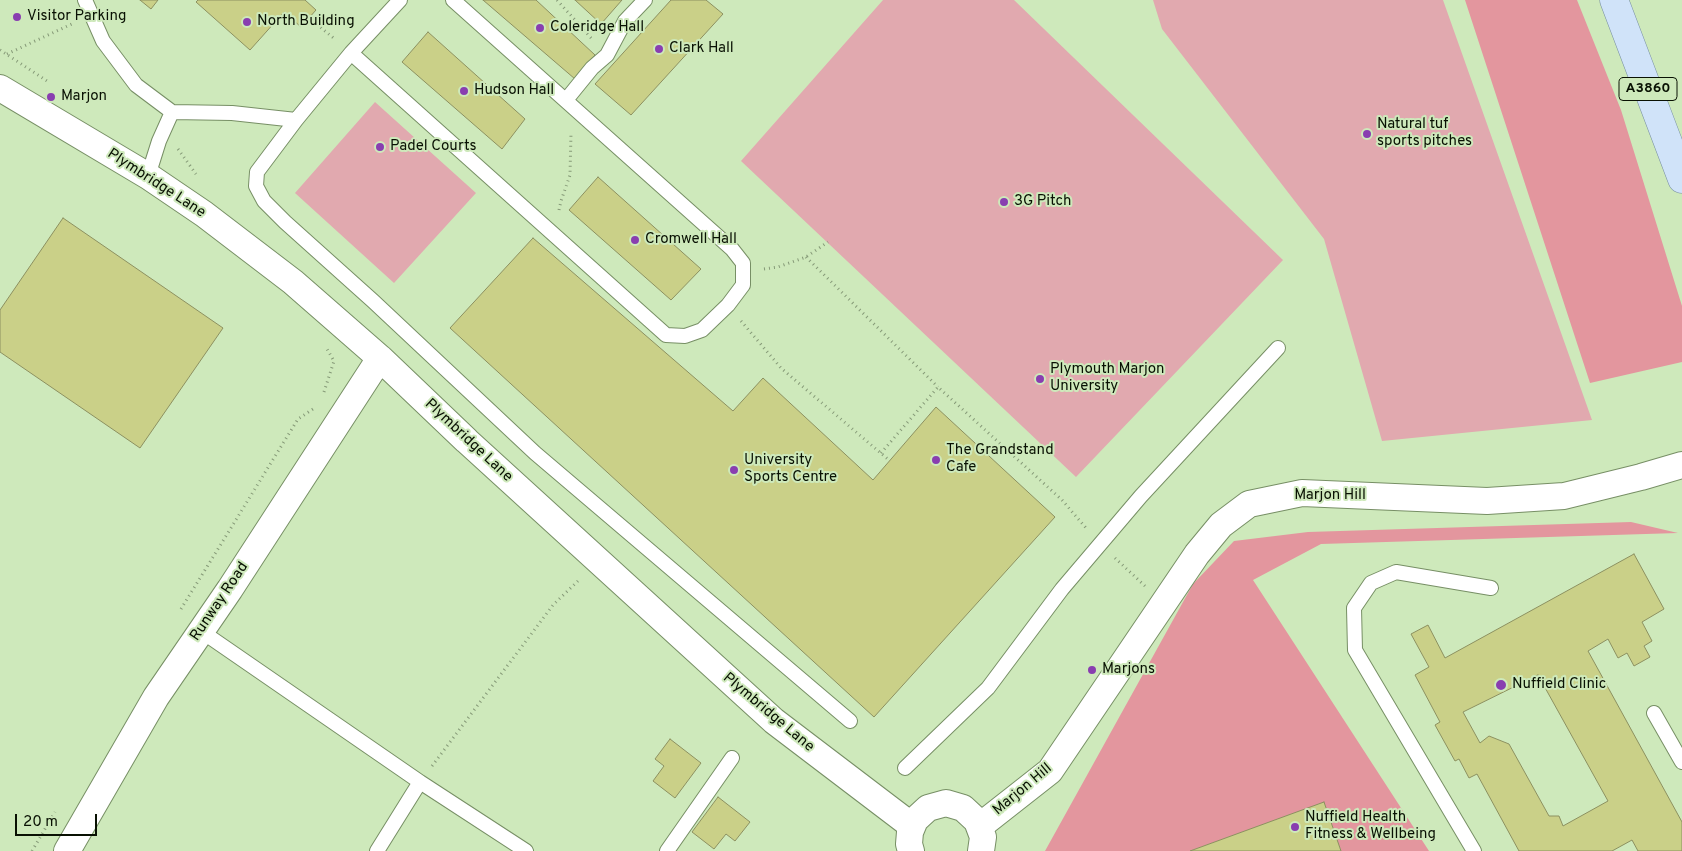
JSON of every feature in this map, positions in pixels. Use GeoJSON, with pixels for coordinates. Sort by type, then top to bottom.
{"type":"FeatureCollection","features":[{"type":"Feature","properties":{"kind":"main road","name":"A3860"},"geometry":{"type":"LineString","coordinates":[[1614,0],[1682,179]]}},
{"type":"Feature","properties":{"kind":"street","name":"Plymbridge Lane"},"geometry":{"type":"LineString","coordinates":[[0,88],[148,176],[204,214],[293,282],[380,358],[475,448],[774,721],[911,839]]}},
{"type":"Feature","properties":{"kind":"street","name":"Runway Road"},"geometry":{"type":"LineString","coordinates":[[68,851],[156,697],[380,358]]}},
{"type":"Feature","properties":{"kind":"street","name":"Marjon Hill"},"geometry":{"type":"LineString","coordinates":[[981,838],[1050,771],[1197,554],[1221,525],[1249,504],[1302,493],[1487,501],[1564,496],[1682,465]]}},
{"type":"Feature","properties":{"kind":"street"},"geometry":{"type":"LineString","coordinates":[[911,839],[923,812],[934,806],[946,803],[958,805],[969,811],[981,838]]}},
{"type":"Feature","properties":{"kind":"lane"},"geometry":{"type":"LineString","coordinates":[[85,0],[103,41],[136,85],[172,112],[232,113],[296,120]]}},
{"type":"Feature","properties":{"kind":"lane"},"geometry":{"type":"LineString","coordinates":[[400,0],[351,53],[296,120],[257,172],[256,186],[264,202],[535,453],[850,721]]}},
{"type":"Feature","properties":{"kind":"lane"},"geometry":{"type":"LineString","coordinates":[[351,53],[666,335],[685,336],[702,330],[728,305],[743,285],[744,263],[732,249],[453,0]]}},
{"type":"Feature","properties":{"kind":"lane"},"geometry":{"type":"LineString","coordinates":[[569,103],[592,68],[607,55],[625,22],[645,0]]}},
{"type":"Feature","properties":{"kind":"lane"},"geometry":{"type":"LineString","coordinates":[[148,176],[159,141],[172,112]]}},
{"type":"Feature","properties":{"kind":"lane"},"geometry":{"type":"LineString","coordinates":[[906,768],[988,688],[1062,589],[1100,544],[1141,496],[1278,348]]}},
{"type":"Feature","properties":{"kind":"lane"},"geometry":{"type":"LineString","coordinates":[[1474,851],[1355,650],[1354,608],[1371,583],[1396,572],[1491,588]]}},
{"type":"Feature","properties":{"kind":"lane"},"geometry":{"type":"LineString","coordinates":[[201,631],[420,782],[526,851]]}},
{"type":"Feature","properties":{"kind":"lane"},"geometry":{"type":"LineString","coordinates":[[1654,713],[1682,762]]}},
{"type":"Feature","properties":{"kind":"lane"},"geometry":{"type":"LineString","coordinates":[[667,851],[732,758]]}},
{"type":"Feature","properties":{"kind":"lane"},"geometry":{"type":"LineString","coordinates":[[377,851],[420,782]]}},
{"type":"Feature","properties":{"kind":"path"},"geometry":{"type":"LineString","coordinates":[[557,0],[607,55]]}},
{"type":"Feature","properties":{"kind":"path"},"geometry":{"type":"LineString","coordinates":[[6,54],[92,15]]}},
{"type":"Feature","properties":{"kind":"path"},"geometry":{"type":"LineString","coordinates":[[310,18],[351,53]]}},
{"type":"Feature","properties":{"kind":"path"},"geometry":{"type":"LineString","coordinates":[[556,236],[561,200],[570,175],[569,103]]}},
{"type":"Feature","properties":{"kind":"path"},"geometry":{"type":"LineString","coordinates":[[744,272],[778,266],[806,256],[828,242]]}},
{"type":"Feature","properties":{"kind":"path"},"geometry":{"type":"LineString","coordinates":[[806,256],[938,387],[1062,500],[1100,544],[1163,604]]}},
{"type":"Feature","properties":{"kind":"path"},"geometry":{"type":"LineString","coordinates":[[728,305],[781,368],[890,461]]}},
{"type":"Feature","properties":{"kind":"path"},"geometry":{"type":"LineString","coordinates":[[322,396],[334,361],[324,344]]}},
{"type":"Feature","properties":{"kind":"path"},"geometry":{"type":"LineString","coordinates":[[881,453],[938,387]]}},
{"type":"Feature","properties":{"kind":"path"},"geometry":{"type":"LineString","coordinates":[[177,615],[298,419],[320,404]]}},
{"type":"Feature","properties":{"kind":"path"},"geometry":{"type":"LineString","coordinates":[[420,782],[553,605],[599,562]]}},
{"type":"Feature","properties":{"kind":"path"},"geometry":{"type":"LineString","coordinates":[[32,851],[56,810]]}},
{"type":"Feature","properties":{"kind":"shaded area","name":"3G Pitch"},"geometry":{"type":"Polygon","coordinates":[[[883,0],[1014,0],[1283,260],[1076,477],[741,161],[883,0]]]}},
{"type":"Feature","properties":{"kind":"shaded area","name":"Natural tuf sports pitches"},"geometry":{"type":"Polygon","coordinates":[[[1153,0],[1443,0],[1592,420],[1382,441],[1324,239],[1162,29],[1153,0]]]}},
{"type":"Feature","properties":{"kind":"shaded area"},"geometry":{"type":"Polygon","coordinates":[[[1465,0],[1577,0],[1621,110],[1682,306],[1682,362],[1590,383],[1465,0]]]}},
{"type":"Feature","properties":{"kind":"shaded area","name":"Padel Courts"},"geometry":{"type":"Polygon","coordinates":[[[375,102],[476,193],[394,283],[295,193],[375,102]]]}},
{"type":"Feature","properties":{"kind":"shaded area"},"geometry":{"type":"Polygon","coordinates":[[[1631,522],[1678,533],[1321,544],[1253,580],[1429,851],[1341,851],[1323,803],[1190,851],[1045,851],[1193,584],[1234,541],[1308,532],[1631,522]]]}},
{"type":"Feature","properties":{"kind":"building"},"geometry":{"type":"Polygon","coordinates":[[[140,0],[158,0],[151,9],[140,0]]]}},
{"type":"Feature","properties":{"kind":"building","name":"North Building"},"geometry":{"type":"Polygon","coordinates":[[[198,0],[305,0],[316,10],[301,27],[284,12],[250,50],[196,2],[198,0]]]}},
{"type":"Feature","properties":{"kind":"building","name":"Coleridge Hall"},"geometry":{"type":"Polygon","coordinates":[[[483,0],[536,0],[595,55],[575,79],[483,0]]]}},
{"type":"Feature","properties":{"kind":"building"},"geometry":{"type":"Polygon","coordinates":[[[575,0],[622,0],[601,24],[575,0]]]}},
{"type":"Feature","properties":{"kind":"building","name":"Clark Hall"},"geometry":{"type":"Polygon","coordinates":[[[671,0],[706,0],[723,14],[631,115],[595,84],[671,0]]]}},
{"type":"Feature","properties":{"kind":"building","name":"Hudson Hall"},"geometry":{"type":"Polygon","coordinates":[[[428,32],[525,119],[502,149],[402,62],[428,32]]]}},
{"type":"Feature","properties":{"kind":"building","name":"Cromwell Hall"},"geometry":{"type":"Polygon","coordinates":[[[598,177],[701,269],[671,300],[569,210],[598,177]]]}},
{"type":"Feature","properties":{"kind":"building"},"geometry":{"type":"Polygon","coordinates":[[[63,218],[223,328],[140,448],[0,352],[0,310],[63,218]]]}},
{"type":"Feature","properties":{"kind":"building","name":"University Sports Centre"},"geometry":{"type":"Polygon","coordinates":[[[533,238],[733,411],[763,378],[873,480],[936,407],[1055,517],[874,717],[450,328],[533,238]]]}},
{"type":"Feature","properties":{"kind":"building"},"geometry":{"type":"Polygon","coordinates":[[[1634,554],[1664,609],[1642,622],[1652,641],[1644,646],[1650,657],[1634,666],[1627,653],[1618,658],[1608,639],[1588,651],[1682,822],[1682,851],[1638,851],[1632,840],[1612,851],[1519,851],[1477,774],[1469,778],[1459,759],[1455,761],[1435,725],[1440,722],[1415,675],[1429,667],[1411,634],[1428,625],[1445,658],[1634,554]],[[1538,675],[1463,712],[1480,743],[1489,736],[1509,744],[1549,816],[1559,816],[1563,826],[1608,801],[1538,675]]]}},
{"type":"Feature","properties":{"kind":"building"},"geometry":{"type":"Polygon","coordinates":[[[670,739],[701,763],[675,798],[653,781],[664,766],[655,759],[670,739]]]}},
{"type":"Feature","properties":{"kind":"building"},"geometry":{"type":"Polygon","coordinates":[[[718,797],[750,822],[735,841],[726,834],[714,849],[692,832],[718,797]]]}},
{"type":"Feature","properties":{"kind":"building","name":"Nuffield Health Fitness & Wellbeing"},"geometry":{"type":"Polygon","coordinates":[[[1324,802],[1341,851],[1190,851],[1324,802]]]}},
{"type":"Feature","properties":{"kind":"place","name":"Visitor Parking"},"geometry":{"type":"Point","coordinates":[17,17]}},
{"type":"Feature","properties":{"kind":"place","name":"North Building"},"geometry":{"type":"Point","coordinates":[247,22]}},
{"type":"Feature","properties":{"kind":"place","name":"Coleridge Hall"},"geometry":{"type":"Point","coordinates":[540,28]}},
{"type":"Feature","properties":{"kind":"place","name":"Clark Hall"},"geometry":{"type":"Point","coordinates":[659,49]}},
{"type":"Feature","properties":{"kind":"place","name":"Hudson Hall"},"geometry":{"type":"Point","coordinates":[464,91]}},
{"type":"Feature","properties":{"kind":"place","name":"Marjon"},"geometry":{"type":"Point","coordinates":[51,97]}},
{"type":"Feature","properties":{"kind":"place","name":"Natural tuf sports pitches"},"geometry":{"type":"Point","coordinates":[1367,134]}},
{"type":"Feature","properties":{"kind":"place","name":"Padel Courts"},"geometry":{"type":"Point","coordinates":[380,147]}},
{"type":"Feature","properties":{"kind":"place","name":"3G Pitch"},"geometry":{"type":"Point","coordinates":[1004,202]}},
{"type":"Feature","properties":{"kind":"place","name":"Cromwell Hall"},"geometry":{"type":"Point","coordinates":[635,240]}},
{"type":"Feature","properties":{"kind":"place","name":"Plymouth Marjon University"},"geometry":{"type":"Point","coordinates":[1040,379]}},
{"type":"Feature","properties":{"kind":"place","name":"The Grandstand Cafe"},"geometry":{"type":"Point","coordinates":[936,460]}},
{"type":"Feature","properties":{"kind":"place","name":"University Sports Centre"},"geometry":{"type":"Point","coordinates":[734,470]}},
{"type":"Feature","properties":{"kind":"place","name":"Marjons"},"geometry":{"type":"Point","coordinates":[1092,670]}},
{"type":"Feature","properties":{"kind":"place","name":"Nuffield Clinic"},"geometry":{"type":"Point","coordinates":[1501,685]}},
{"type":"Feature","properties":{"kind":"place","name":"Nuffield Health Fitness & Wellbeing"},"geometry":{"type":"Point","coordinates":[1295,827]}}]}
